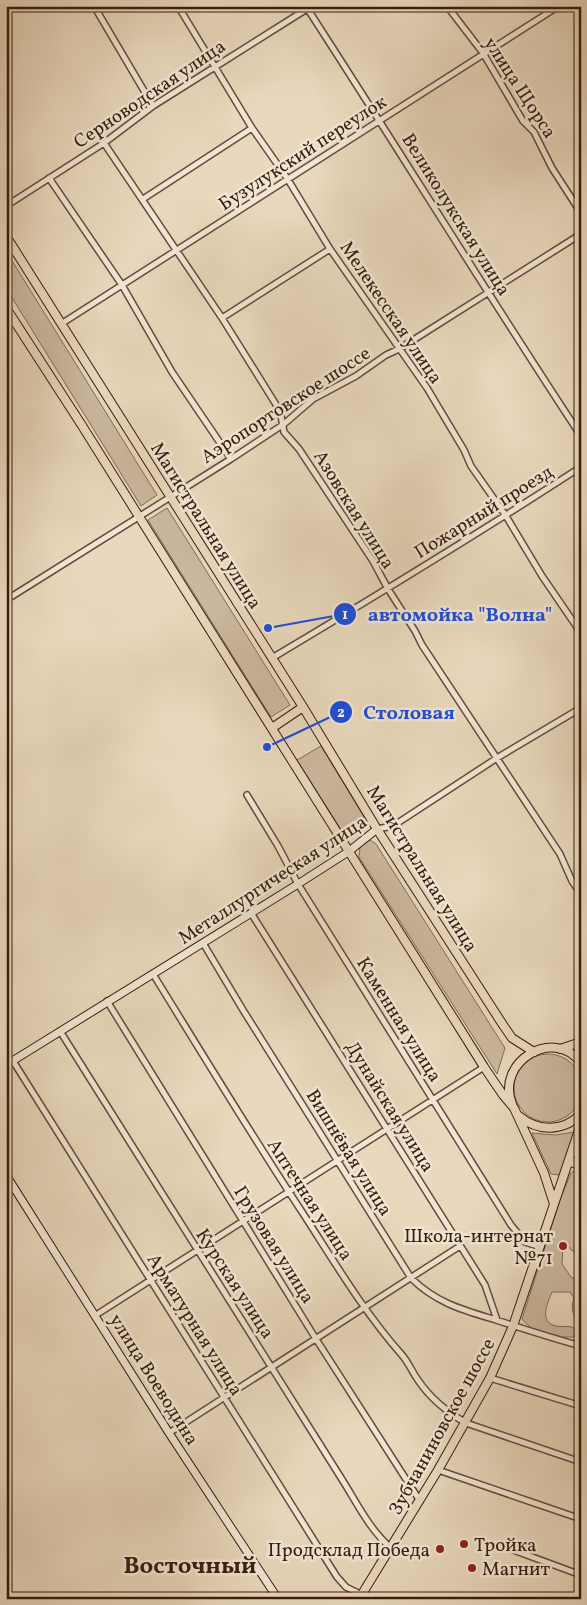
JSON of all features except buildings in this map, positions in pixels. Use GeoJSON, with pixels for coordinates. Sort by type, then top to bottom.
{"type":"FeatureCollection","features":[{"type":"Feature","properties":{"kind":"main road","name":"Магистральная улица"},"geometry":{"type":"LineString","coordinates":[[6,236],[303,707],[377,829],[502,1025],[512,1038],[534,1052]]}},
{"type":"Feature","properties":{"kind":"main road"},"geometry":{"type":"LineString","coordinates":[[6,308],[503,1095],[528,1122],[537,1127],[557,1128],[567,1124],[581,1114]]}},
{"type":"Feature","properties":{"kind":"main road"},"geometry":{"type":"LineString","coordinates":[[272,728],[303,707]]}},
{"type":"Feature","properties":{"kind":"main road"},"geometry":{"type":"LineString","coordinates":[[560,1049],[581,1042]]}},
{"type":"Feature","properties":{"kind":"main road"},"geometry":{"type":"LineString","coordinates":[[554,1204],[544,1173],[510,1099],[510,1080],[518,1063],[534,1052],[550,1047],[570,1053],[581,1063]]}},
{"type":"Feature","properties":{"kind":"main road","name":"Зубчаниновское шоссе"},"geometry":{"type":"LineString","coordinates":[[360,1597],[420,1501],[490,1378],[514,1326],[581,1124]]}},
{"type":"Feature","properties":{"kind":"main road"},"geometry":{"type":"LineString","coordinates":[[569,1161],[581,1166]]}},
{"type":"Feature","properties":{"kind":"street"},"geometry":{"type":"LineString","coordinates":[[94,6],[153,106]]}},
{"type":"Feature","properties":{"kind":"street","name":"Мелекесская улица"},"geometry":{"type":"LineString","coordinates":[[178,6],[252,128],[287,178],[330,249],[431,396],[464,450],[477,476],[506,516],[542,576],[581,633]]}},
{"type":"Feature","properties":{"kind":"street","name":"улица Щорса"},"geometry":{"type":"LineString","coordinates":[[447,6],[483,53],[523,121],[534,132],[552,168],[581,213]]}},
{"type":"Feature","properties":{"kind":"street","name":"Бузулукский переулок"},"geometry":{"type":"LineString","coordinates":[[61,324],[559,6]]}},
{"type":"Feature","properties":{"kind":"street","name":"Серноводская улица"},"geometry":{"type":"LineString","coordinates":[[6,206],[104,143],[153,106],[309,7]]}},
{"type":"Feature","properties":{"kind":"street","name":"Великолукская улица"},"geometry":{"type":"LineString","coordinates":[[309,7],[510,328],[581,436]]}},
{"type":"Feature","properties":{"kind":"street"},"geometry":{"type":"LineString","coordinates":[[143,199],[252,128]]}},
{"type":"Feature","properties":{"kind":"street","name":"Азовская улица"},"geometry":{"type":"LineString","coordinates":[[104,143],[222,318],[280,411],[284,432],[299,449],[373,562],[388,589],[399,603],[422,645],[560,854],[572,881],[581,894]]}},
{"type":"Feature","properties":{"kind":"street"},"geometry":{"type":"LineString","coordinates":[[50,178],[122,285],[172,372],[231,459]]}},
{"type":"Feature","properties":{"kind":"street","name":"Аэропортовское шоссе"},"geometry":{"type":"LineString","coordinates":[[6,600],[231,459],[284,424],[313,399],[356,376],[386,355],[399,349],[581,234]]}},
{"type":"Feature","properties":{"kind":"street"},"geometry":{"type":"LineString","coordinates":[[222,318],[330,249]]}},
{"type":"Feature","properties":{"kind":"street","name":"Пожарный проезд"},"geometry":{"type":"LineString","coordinates":[[272,658],[506,516],[581,466]]}},
{"type":"Feature","properties":{"kind":"street","name":"Металлургическая улица"},"geometry":{"type":"LineString","coordinates":[[10,1063],[298,884],[348,852],[377,829],[393,826],[497,758],[581,708]]}},
{"type":"Feature","properties":{"kind":"street","name":"Каменная улица"},"geometry":{"type":"LineString","coordinates":[[246,795],[278,846],[298,884],[511,1225],[526,1242],[541,1247]]}},
{"type":"Feature","properties":{"kind":"street","name":"Дунайская улица"},"geometry":{"type":"LineString","coordinates":[[251,913],[485,1285],[497,1320]]}},
{"type":"Feature","properties":{"kind":"street","name":"Вишнёвая улица"},"geometry":{"type":"LineString","coordinates":[[203,943],[411,1278],[437,1299],[466,1311],[581,1346]]}},
{"type":"Feature","properties":{"kind":"street","name":"Аптечная улица"},"geometry":{"type":"LineString","coordinates":[[153,974],[288,1192],[364,1308],[409,1364],[417,1380],[427,1392],[450,1413],[466,1423],[581,1462]]}},
{"type":"Feature","properties":{"kind":"street","name":"Грузовая улица"},"geometry":{"type":"LineString","coordinates":[[107,1001],[316,1339],[420,1501]]}},
{"type":"Feature","properties":{"kind":"street","name":"Курская улица"},"geometry":{"type":"LineString","coordinates":[[60,1031],[371,1528],[391,1548]]}},
{"type":"Feature","properties":{"kind":"street","name":"Арматурная улица"},"geometry":{"type":"LineString","coordinates":[[10,1063],[225,1397],[337,1577],[346,1587],[360,1597]]}},
{"type":"Feature","properties":{"kind":"street"},"geometry":{"type":"LineString","coordinates":[[96,1315],[484,1067]]}},
{"type":"Feature","properties":{"kind":"street","name":"улица Воеводина"},"geometry":{"type":"LineString","coordinates":[[6,1175],[169,1433],[278,1599]]}},
{"type":"Feature","properties":{"kind":"street"},"geometry":{"type":"LineString","coordinates":[[169,1433],[460,1246]]}},
{"type":"Feature","properties":{"kind":"street"},"geometry":{"type":"LineString","coordinates":[[490,1378],[581,1406]]}},
{"type":"Feature","properties":{"kind":"street"},"geometry":{"type":"LineString","coordinates":[[438,1470],[581,1519]]}},
{"type":"Feature","properties":{"kind":"street"},"geometry":{"type":"LineString","coordinates":[[505,1547],[581,1574]]}},
{"type":"Feature","properties":{"kind":"shaded area"},"geometry":{"type":"Polygon","coordinates":[[[6,251],[157,495],[141,506],[6,288],[6,251]]]}},
{"type":"Feature","properties":{"kind":"shaded area"},"geometry":{"type":"Polygon","coordinates":[[[167,508],[290,705],[271,717],[148,520],[167,508]]]}},
{"type":"Feature","properties":{"kind":"shaded area"},"geometry":{"type":"Polygon","coordinates":[[[321,746],[364,817],[345,836],[297,760],[321,746]]]}},
{"type":"Feature","properties":{"kind":"shaded area"},"geometry":{"type":"Polygon","coordinates":[[[370,840],[376,844],[505,1048],[497,1074],[359,857],[360,847],[370,840]]]}},
{"type":"Feature","properties":{"kind":"shaded area"},"geometry":{"type":"Polygon","coordinates":[[[541,1054],[555,1054],[567,1059],[577,1069],[582,1081],[582,1095],[577,1107],[567,1117],[555,1122],[541,1122],[529,1117],[519,1107],[514,1095],[514,1081],[519,1069],[529,1059],[541,1054]]]}},
{"type":"Feature","properties":{"kind":"shaded area"},"geometry":{"type":"Polygon","coordinates":[[[574,1132],[560,1175],[551,1174],[532,1133],[556,1135],[574,1132]]]}},
{"type":"Feature","properties":{"kind":"shaded area","name":"Школа-интернат №71"},"geometry":{"type":"Polygon","coordinates":[[[577,1169],[581,1170],[581,1205],[576,1210],[581,1222],[581,1251],[572,1251],[568,1246],[563,1246],[562,1264],[571,1277],[581,1282],[581,1318],[576,1320],[572,1307],[574,1298],[570,1292],[552,1292],[546,1311],[547,1320],[550,1324],[572,1327],[576,1331],[574,1337],[562,1337],[532,1329],[522,1319],[561,1197],[571,1173],[577,1169]]]}},
{"type":"Feature","properties":{"kind":"place","name":"автомойка \"Волна\""},"geometry":{"type":"Point","coordinates":[268,628]}},
{"type":"Feature","properties":{"kind":"place","name":"Столовая"},"geometry":{"type":"Point","coordinates":[267,747]}},
{"type":"Feature","properties":{"kind":"place","name":"Школа-интернат №71"},"geometry":{"type":"Point","coordinates":[563,1246]}},
{"type":"Feature","properties":{"kind":"place","name":"Тройка"},"geometry":{"type":"Point","coordinates":[464,1544]}},
{"type":"Feature","properties":{"kind":"place","name":"Продсклад Победа"},"geometry":{"type":"Point","coordinates":[440,1549]}},
{"type":"Feature","properties":{"kind":"place","name":"Магнит"},"geometry":{"type":"Point","coordinates":[472,1568]}},
{"type":"Feature","properties":{"kind":"district","name":"Восточный"},"geometry":{"type":"Point","coordinates":[190,1565]}}]}
